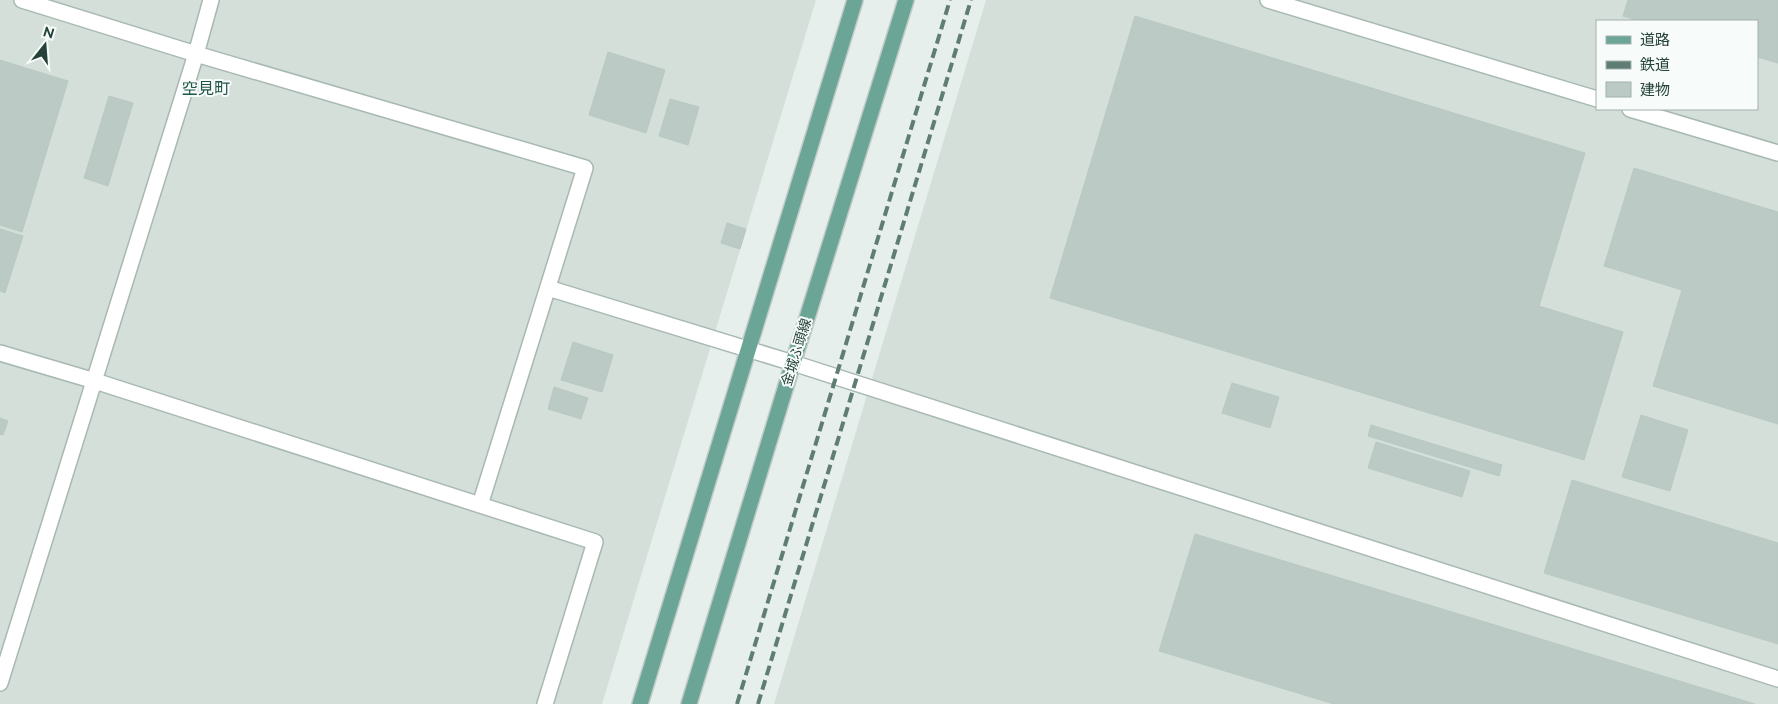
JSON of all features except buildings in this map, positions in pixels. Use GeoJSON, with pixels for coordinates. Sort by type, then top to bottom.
{"type":"FeatureCollection","features":[{"type":"Feature","properties":{"kind":"main road"},"geometry":{"type":"LineString","coordinates":[[640,704],[855,0]]}},
{"type":"Feature","properties":{"kind":"main road","name":"金城ふ頭線"},"geometry":{"type":"LineString","coordinates":[[690,704],[793,363],[906,0]]}},
{"type":"Feature","properties":{"kind":"lane"},"geometry":{"type":"LineString","coordinates":[[22,0],[196,54],[585,168],[480,505]]}},
{"type":"Feature","properties":{"kind":"lane"},"geometry":{"type":"LineString","coordinates":[[0,682],[95,381],[211,0]]}},
{"type":"Feature","properties":{"kind":"lane"},"geometry":{"type":"LineString","coordinates":[[1268,0],[1596,99]]}},
{"type":"Feature","properties":{"kind":"lane"},"geometry":{"type":"LineString","coordinates":[[1633,110],[1778,153]]}},
{"type":"Feature","properties":{"kind":"lane"},"geometry":{"type":"LineString","coordinates":[[548,288],[793,363],[1778,678]]}},
{"type":"Feature","properties":{"kind":"lane"},"geometry":{"type":"LineString","coordinates":[[0,353],[95,381],[595,542],[545,704]]}},
{"type":"Feature","properties":{"kind":"shaded area"},"geometry":{"type":"Polygon","coordinates":[[[0,0],[816,0],[602,704],[0,704],[0,0]]]}},
{"type":"Feature","properties":{"kind":"shaded area"},"geometry":{"type":"Polygon","coordinates":[[[986,0],[1778,0],[1778,704],[774,704],[986,0]]]}},
{"type":"Feature","properties":{"kind":"railway"},"geometry":{"type":"LineString","coordinates":[[737,704],[950,0]]}},
{"type":"Feature","properties":{"kind":"railway"},"geometry":{"type":"LineString","coordinates":[[758,704],[971,0]]}},
{"type":"Feature","properties":{"kind":"district","name":"空見町"},"geometry":{"type":"Point","coordinates":[206,88]}}]}
